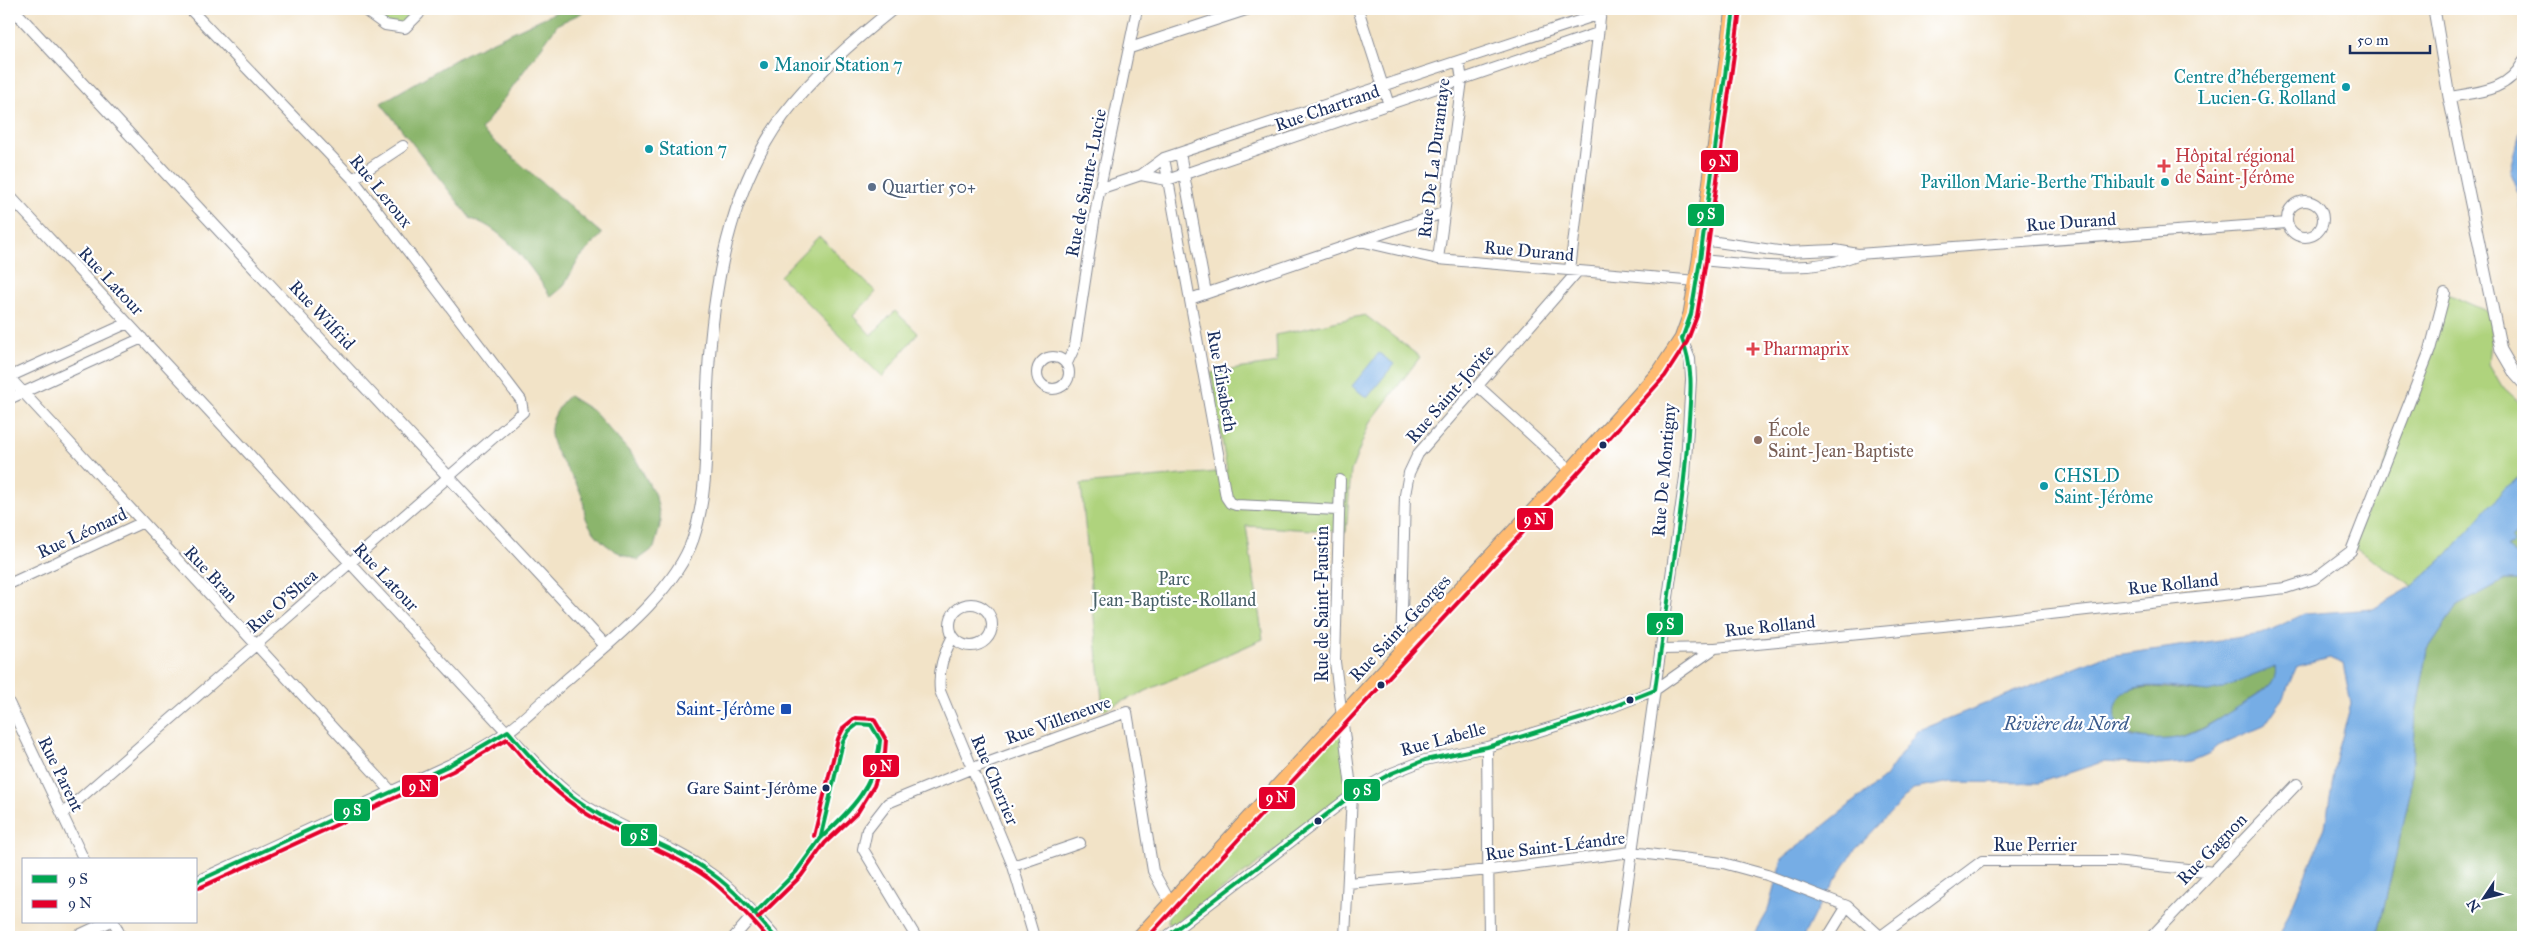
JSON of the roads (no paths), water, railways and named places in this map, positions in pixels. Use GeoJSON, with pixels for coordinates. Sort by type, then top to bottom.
{"type":"FeatureCollection","features":[{"type":"Feature","properties":{"kind":"main road"},"geometry":{"type":"LineString","coordinates":[[1682,339],[1691,314],[1697,281],[1734,9]]}},
{"type":"Feature","properties":{"kind":"main road","name":"Rue Saint-Georges"},"geometry":{"type":"LineString","coordinates":[[1142,936],[1401,652],[1571,472],[1660,372],[1682,339]]}},
{"type":"Feature","properties":{"kind":"street","name":"Rue Wilfrid"},"geometry":{"type":"LineString","coordinates":[[14,9],[606,646]]}},
{"type":"Feature","properties":{"kind":"street","name":"Rue Leroux"},"geometry":{"type":"LineString","coordinates":[[190,9],[353,179],[521,400],[524,412]]}},
{"type":"Feature","properties":{"kind":"street"},"geometry":{"type":"LineString","coordinates":[[363,9],[385,25],[405,28],[419,14],[419,9]]}},
{"type":"Feature","properties":{"kind":"street"},"geometry":{"type":"LineString","coordinates":[[198,881],[470,755],[508,731],[606,646],[664,589],[679,569],[693,540],[704,485],[710,332],[720,271],[753,168],[782,118],[811,82],[853,41],[893,9]]}},
{"type":"Feature","properties":{"kind":"street","name":"Rue de Sainte-Lucie"},"geometry":{"type":"LineString","coordinates":[[1067,364],[1074,346],[1099,189],[1137,9]]}},
{"type":"Feature","properties":{"kind":"street"},"geometry":{"type":"LineString","coordinates":[[1130,48],[1249,9]]}},
{"type":"Feature","properties":{"kind":"street"},"geometry":{"type":"LineString","coordinates":[[1358,9],[1389,105]]}},
{"type":"Feature","properties":{"kind":"street"},"geometry":{"type":"LineString","coordinates":[[2434,9],[2449,97],[2501,350],[2515,374],[2523,383]]}},
{"type":"Feature","properties":{"kind":"street"},"geometry":{"type":"LineString","coordinates":[[1574,271],[1601,12]]}},
{"type":"Feature","properties":{"kind":"street","name":"Rue Chartrand"},"geometry":{"type":"LineString","coordinates":[[1099,189],[1141,175],[1164,158],[1516,43],[1601,12]]}},
{"type":"Feature","properties":{"kind":"street","name":"Rue Chartrand"},"geometry":{"type":"LineString","coordinates":[[1141,175],[1167,180],[1598,33]]}},
{"type":"Feature","properties":{"kind":"street"},"geometry":{"type":"LineString","coordinates":[[1516,43],[1522,60]]}},
{"type":"Feature","properties":{"kind":"street","name":"Rue De La Durantaye"},"geometry":{"type":"LineString","coordinates":[[1438,259],[1462,80],[1459,61]]}},
{"type":"Feature","properties":{"kind":"street"},"geometry":{"type":"LineString","coordinates":[[2449,97],[2496,88],[2515,76],[2523,62]]}},
{"type":"Feature","properties":{"kind":"street"},"geometry":{"type":"LineString","coordinates":[[353,179],[403,146]]}},
{"type":"Feature","properties":{"kind":"street"},"geometry":{"type":"LineString","coordinates":[[1180,153],[1206,293]]}},
{"type":"Feature","properties":{"kind":"street","name":"Rue Élisabeth"},"geometry":{"type":"LineString","coordinates":[[1164,158],[1226,497],[1230,503],[1338,510]]}},
{"type":"Feature","properties":{"kind":"street","name":"Rue Latour"},"geometry":{"type":"LineString","coordinates":[[9,195],[557,784],[584,805],[692,860],[712,874],[775,937]]}},
{"type":"Feature","properties":{"kind":"street"},"geometry":{"type":"LineString","coordinates":[[1190,299],[1443,213]]}},
{"type":"Feature","properties":{"kind":"street","name":"Rue Durand"},"geometry":{"type":"LineString","coordinates":[[1703,240],[1786,252],[1835,250],[1858,254],[2287,223]]}},
{"type":"Feature","properties":{"kind":"street","name":"Rue Durand"},"geometry":{"type":"LineString","coordinates":[[1360,241],[1438,259],[1697,281]]}},
{"type":"Feature","properties":{"kind":"street","name":"Rue Durand"},"geometry":{"type":"LineString","coordinates":[[1700,260],[1787,267],[1836,263],[1858,254]]}},
{"type":"Feature","properties":{"kind":"street","name":"Rue Saint-Jovite"},"geometry":{"type":"LineString","coordinates":[[1401,652],[1405,495],[1409,473],[1418,454],[1478,387],[1574,271]]}},
{"type":"Feature","properties":{"kind":"street","name":"Rue Rolland"},"geometry":{"type":"LineString","coordinates":[[1662,649],[1715,648],[1953,625],[2286,588],[2314,579],[2351,551],[2430,350],[2445,293]]}},
{"type":"Feature","properties":{"kind":"street"},"geometry":{"type":"LineString","coordinates":[[9,377],[128,323]]}},
{"type":"Feature","properties":{"kind":"street"},"geometry":{"type":"LineString","coordinates":[[9,399],[142,338]]}},
{"type":"Feature","properties":{"kind":"street","name":"Rue De Montigny"},"geometry":{"type":"LineString","coordinates":[[1620,937],[1686,477],[1691,380],[1690,359],[1682,339]]}},
{"type":"Feature","properties":{"kind":"street","name":"Rue Bran"},"geometry":{"type":"LineString","coordinates":[[9,377],[141,523],[392,792]]}},
{"type":"Feature","properties":{"kind":"street"},"geometry":{"type":"LineString","coordinates":[[1478,387],[1571,472]]}},
{"type":"Feature","properties":{"kind":"street","name":"Rue O'Shea"},"geometry":{"type":"LineString","coordinates":[[62,814],[524,412]]}},
{"type":"Feature","properties":{"kind":"street","name":"Rue de Saint-Faustin"},"geometry":{"type":"LineString","coordinates":[[1340,480],[1335,662],[1352,795],[1345,937]]}},
{"type":"Feature","properties":{"kind":"street","name":"Rue Léonard"},"geometry":{"type":"LineString","coordinates":[[9,584],[141,523]]}},
{"type":"Feature","properties":{"kind":"street","name":"Rue Cherrier"},"geometry":{"type":"LineString","coordinates":[[953,636],[964,645],[979,645],[985,641],[992,628],[989,614],[985,609],[973,604],[960,607],[955,611],[950,623],[953,636],[941,660],[938,675],[940,691],[1014,866],[1034,937]]}},
{"type":"Feature","properties":{"kind":"street","name":"Rue Rolland"},"geometry":{"type":"LineString","coordinates":[[1655,690],[1715,648]]}},
{"type":"Feature","properties":{"kind":"street","name":"Rue Labelle"},"geometry":{"type":"LineString","coordinates":[[1166,937],[1352,795],[1392,773],[1425,760],[1487,747],[1592,715],[1655,690]]}},
{"type":"Feature","properties":{"kind":"street","name":"Rue Parent"},"geometry":{"type":"LineString","coordinates":[[9,702],[83,858]]}},
{"type":"Feature","properties":{"kind":"street","name":"Rue Villeneuve"},"geometry":{"type":"LineString","coordinates":[[916,937],[863,849],[867,830],[888,803],[973,768],[1127,712],[1153,871],[1171,904]]}},
{"type":"Feature","properties":{"kind":"street"},"geometry":{"type":"LineString","coordinates":[[1487,747],[1490,870],[1489,937]]}},
{"type":"Feature","properties":{"kind":"street","name":"Rue Gagnon"},"geometry":{"type":"LineString","coordinates":[[2151,937],[2297,784]]}},
{"type":"Feature","properties":{"kind":"street"},"geometry":{"type":"LineString","coordinates":[[1014,866],[1080,843]]}},
{"type":"Feature","properties":{"kind":"street","name":"Rue Saint-Léandre"},"geometry":{"type":"LineString","coordinates":[[1348,883],[1490,870],[1631,852],[1723,863],[1767,875],[1847,906]]}},
{"type":"Feature","properties":{"kind":"street","name":"Rue Perrier"},"geometry":{"type":"LineString","coordinates":[[1881,937],[1982,860],[2116,861],[2214,872]]}},
{"type":"Feature","properties":{"kind":"street"},"geometry":{"type":"LineString","coordinates":[[1828,937],[1847,906],[1881,937]]}},
{"type":"Feature","properties":{"kind":"street"},"geometry":{"type":"LineString","coordinates":[[734,937],[754,914]]}},
{"type":"Feature","properties":{"kind":"street"},"geometry":{"type":"LineString","coordinates":[[76,937],[104,924]]}},
{"type":"Feature","properties":{"kind":"street"},"geometry":{"type":"LineString","coordinates":[[115,924],[121,937]]}},
{"type":"Feature","properties":{"kind":"water"},"geometry":{"type":"Polygon","coordinates":[[[2523,119],[2523,224],[2520,197],[2510,173],[2523,119]]]}},
{"type":"Feature","properties":{"kind":"water"},"geometry":{"type":"Polygon","coordinates":[[[1379,353],[1394,364],[1367,398],[1352,386],[1379,353]]]}},
{"type":"Feature","properties":{"kind":"water","name":"Rivière du Nord"},"geometry":{"type":"Polygon","coordinates":[[[2523,475],[2523,528],[2511,539],[2512,545],[2506,547],[2514,554],[2523,555],[2523,581],[2503,581],[2457,606],[2428,649],[2416,713],[2411,790],[2377,937],[2279,937],[2325,827],[2337,754],[2351,704],[2343,664],[2329,658],[2297,666],[2282,700],[2264,726],[2216,747],[2208,755],[2192,762],[2160,765],[2105,761],[2039,783],[1951,782],[1913,789],[1854,851],[1817,909],[1803,937],[1753,937],[1767,913],[1782,859],[1885,777],[1917,731],[2102,657],[2262,634],[2304,614],[2373,609],[2413,586],[2448,554],[2505,488],[2523,475]],[[2275,667],[2208,692],[2158,686],[2132,689],[2124,693],[2115,705],[2116,721],[2119,728],[2133,737],[2161,739],[2187,736],[2213,723],[2261,693],[2271,684],[2275,667]]]}},
{"type":"Feature","properties":{"kind":"place","name":"Manoir Station 7"},"geometry":{"type":"Point","coordinates":[764,65]}},
{"type":"Feature","properties":{"kind":"place","name":"Centre d'hébergement Lucien-G. Rolland"},"geometry":{"type":"Point","coordinates":[2346,87]}},
{"type":"Feature","properties":{"kind":"place","name":"Station 7"},"geometry":{"type":"Point","coordinates":[649,149]}},
{"type":"Feature","properties":{"kind":"place","name":"Hôpital régional de Saint-Jérôme"},"geometry":{"type":"Point","coordinates":[2164,166]}},
{"type":"Feature","properties":{"kind":"place","name":"Pavillon Marie-Berthe Thibault"},"geometry":{"type":"Point","coordinates":[2165,182]}},
{"type":"Feature","properties":{"kind":"place","name":"Quartier 50+"},"geometry":{"type":"Point","coordinates":[872,187]}},
{"type":"Feature","properties":{"kind":"place","name":"Pharmaprix"},"geometry":{"type":"Point","coordinates":[1753,349]}},
{"type":"Feature","properties":{"kind":"place","name":"École Saint-Jean-Baptiste"},"geometry":{"type":"Point","coordinates":[1758,440]}},
{"type":"Feature","properties":{"kind":"place","name":"CHSLD Saint-Jérôme"},"geometry":{"type":"Point","coordinates":[2044,486]}},
{"type":"Feature","properties":{"kind":"place","name":"Saint-Jérôme"},"geometry":{"type":"Point","coordinates":[786,709]}},
{"type":"Feature","properties":{"kind":"place","name":"Gare Saint-Jérôme"},"geometry":{"type":"Point","coordinates":[826,788]}},
{"type":"Feature","properties":{"kind":"park label","name":"Parc Jean-Baptiste-Rolland"},"geometry":{"type":"Point","coordinates":[1174,589]}}]}
